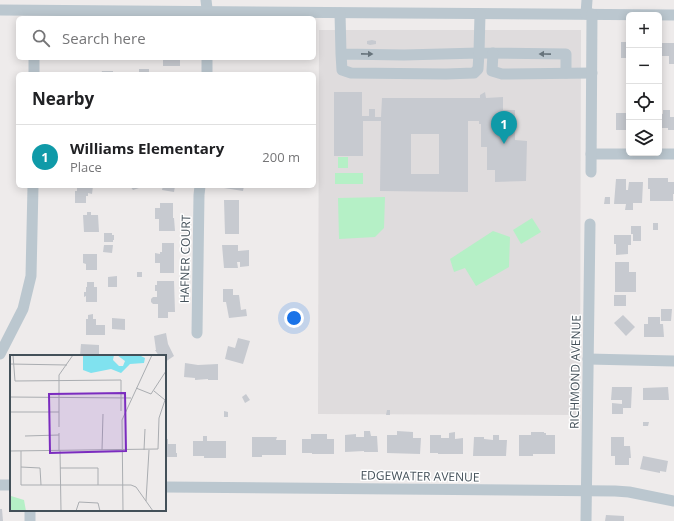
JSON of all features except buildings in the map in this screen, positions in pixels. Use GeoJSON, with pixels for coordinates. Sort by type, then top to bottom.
{"type":"FeatureCollection","features":[{"type":"Feature","properties":{"kind":"street"},"geometry":{"type":"LineString","coordinates":[[206,0],[208,15]]}},
{"type":"Feature","properties":{"kind":"street"},"geometry":{"type":"LineString","coordinates":[[586,0],[589,14],[592,73],[591,172]]}},
{"type":"Feature","properties":{"kind":"street"},"geometry":{"type":"LineString","coordinates":[[0,10],[158,6],[208,15],[340,13],[674,15]]}},
{"type":"Feature","properties":{"kind":"street"},"geometry":{"type":"LineString","coordinates":[[340,13],[342,70],[351,73],[446,74],[474,73],[478,69],[480,14]]}},
{"type":"Feature","properties":{"kind":"street"},"geometry":{"type":"LineString","coordinates":[[493,53],[492,71],[502,74],[592,73]]}},
{"type":"Feature","properties":{"kind":"street"},"geometry":{"type":"LineString","coordinates":[[341,54],[566,54],[566,73]]}},
{"type":"Feature","properties":{"kind":"street"},"geometry":{"type":"LineString","coordinates":[[34,60],[34,72]]}},
{"type":"Feature","properties":{"kind":"street"},"geometry":{"type":"LineString","coordinates":[[207,60],[207,72]]}},
{"type":"Feature","properties":{"kind":"street"},"geometry":{"type":"LineString","coordinates":[[591,154],[674,154]]}},
{"type":"Feature","properties":{"kind":"street"},"geometry":{"type":"LineString","coordinates":[[0,354],[23,309],[31,276],[32,188]]}},
{"type":"Feature","properties":{"kind":"street","name":"HAFNER COURT"},"geometry":{"type":"LineString","coordinates":[[197,333],[200,188]]}},
{"type":"Feature","properties":{"kind":"street","name":"RICHMOND AVENUE"},"geometry":{"type":"LineString","coordinates":[[586,521],[590,224]]}},
{"type":"Feature","properties":{"kind":"street"},"geometry":{"type":"LineString","coordinates":[[588,359],[674,361]]}},
{"type":"Feature","properties":{"kind":"street","name":"EDGEWATER AVENUE"},"geometry":{"type":"LineString","coordinates":[[166,487],[629,492],[674,501]]}},
{"type":"Feature","properties":{"kind":"shaded area"},"geometry":{"type":"Polygon","coordinates":[[[319,30],[581,30],[580,415],[318,414],[319,30]]]}},
{"type":"Feature","properties":{"kind":"green space"},"geometry":{"type":"Polygon","coordinates":[[[338,157],[348,157],[348,168],[338,168],[338,157]]]}},
{"type":"Feature","properties":{"kind":"green space"},"geometry":{"type":"Polygon","coordinates":[[[335,173],[363,173],[363,184],[335,184],[335,173]]]}},
{"type":"Feature","properties":{"kind":"green space"},"geometry":{"type":"Polygon","coordinates":[[[385,197],[384,228],[375,237],[339,239],[338,198],[385,197]]]}},
{"type":"Feature","properties":{"kind":"green space"},"geometry":{"type":"Polygon","coordinates":[[[532,218],[541,232],[521,244],[513,230],[532,218]]]}},
{"type":"Feature","properties":{"kind":"green space"},"geometry":{"type":"Polygon","coordinates":[[[493,231],[510,237],[509,267],[476,286],[465,268],[454,272],[450,259],[493,231]]]}},
{"type":"Feature","properties":{"kind":"place","name":"Williams Elementary"},"geometry":{"type":"Point","coordinates":[504,144]}}]}
